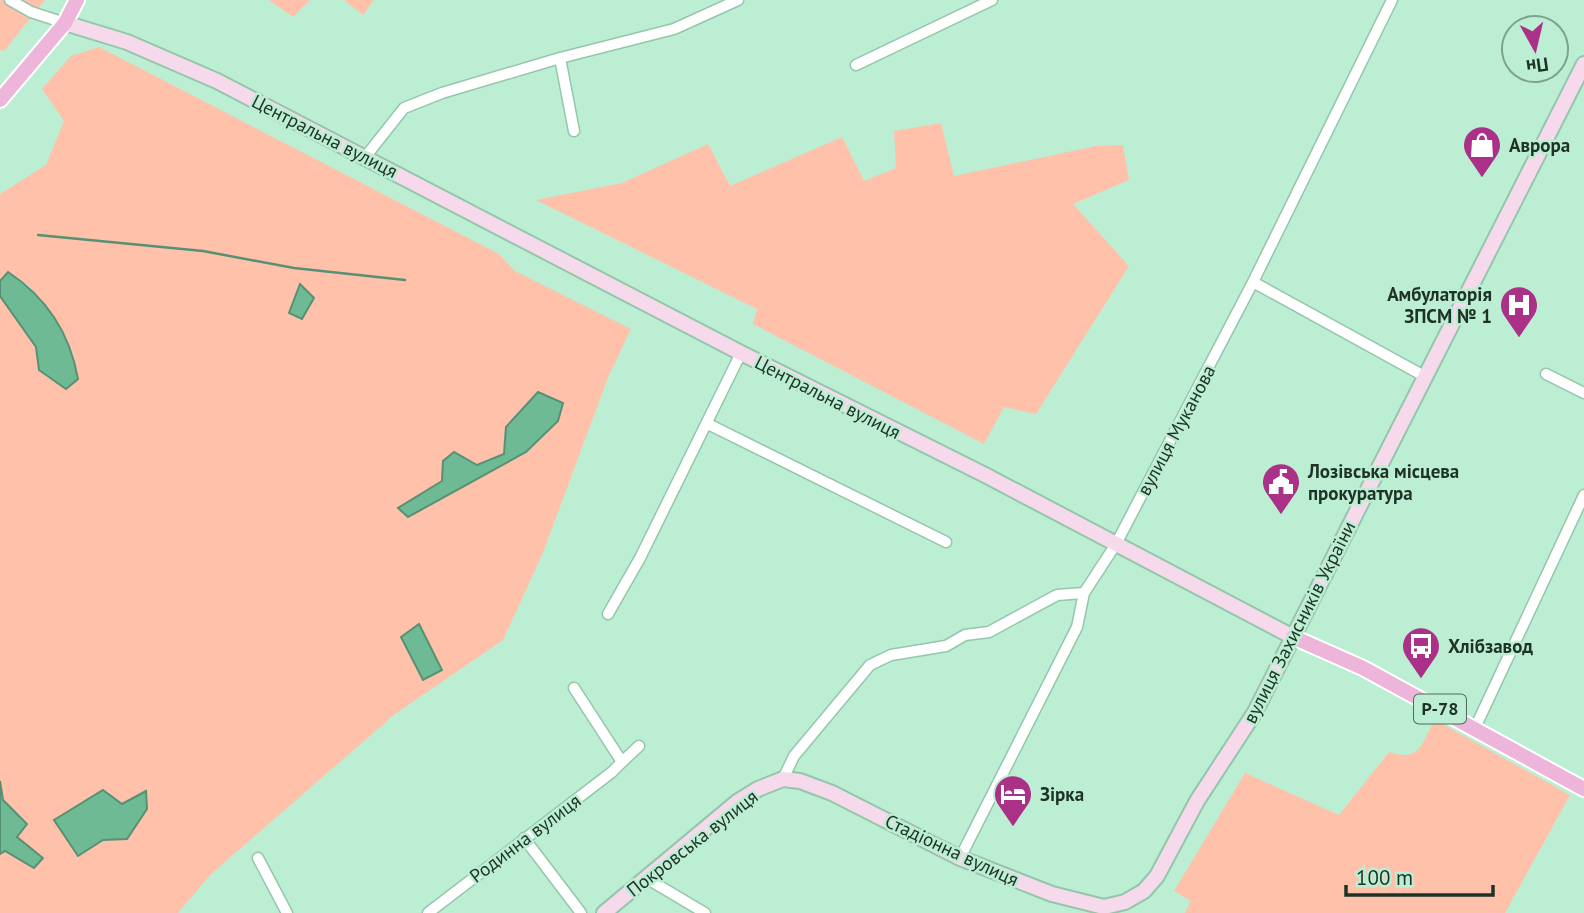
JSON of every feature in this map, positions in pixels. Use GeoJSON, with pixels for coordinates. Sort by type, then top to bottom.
{"type":"FeatureCollection","features":[{"type":"Feature","properties":{"kind":"main road"},"geometry":{"type":"LineString","coordinates":[[0,100],[65,23],[78,0]]}},
{"type":"Feature","properties":{"kind":"main road","name":"Центральна вулиця"},"geometry":{"type":"LineString","coordinates":[[1293,637],[1363,668],[1584,789]]}},
{"type":"Feature","properties":{"kind":"street"},"geometry":{"type":"LineString","coordinates":[[10,0],[32,12],[65,23]]}},
{"type":"Feature","properties":{"kind":"street"},"geometry":{"type":"LineString","coordinates":[[366,156],[404,108],[442,93],[560,58],[674,29],[738,0]]}},
{"type":"Feature","properties":{"kind":"street"},"geometry":{"type":"LineString","coordinates":[[856,65],[992,0]]}},
{"type":"Feature","properties":{"kind":"street","name":"вулиця Муканова"},"geometry":{"type":"LineString","coordinates":[[960,858],[1077,627],[1084,593],[1116,544],[1253,282],[1392,0]]}},
{"type":"Feature","properties":{"kind":"street","name":"Центральна вулиця"},"geometry":{"type":"LineString","coordinates":[[65,23],[127,42],[217,81],[1293,637]]}},
{"type":"Feature","properties":{"kind":"street"},"geometry":{"type":"LineString","coordinates":[[560,58],[574,131]]}},
{"type":"Feature","properties":{"kind":"street","name":"вулиця Захисників України"},"geometry":{"type":"LineString","coordinates":[[1125,902],[1144,891],[1157,876],[1197,801],[1255,712],[1584,64]]}},
{"type":"Feature","properties":{"kind":"street"},"geometry":{"type":"LineString","coordinates":[[1253,282],[1424,376]]}},
{"type":"Feature","properties":{"kind":"street"},"geometry":{"type":"LineString","coordinates":[[608,614],[708,424],[741,353]]}},
{"type":"Feature","properties":{"kind":"street"},"geometry":{"type":"LineString","coordinates":[[1546,374],[1584,393]]}},
{"type":"Feature","properties":{"kind":"street"},"geometry":{"type":"LineString","coordinates":[[708,424],[946,542]]}},
{"type":"Feature","properties":{"kind":"street"},"geometry":{"type":"LineString","coordinates":[[1475,728],[1584,495]]}},
{"type":"Feature","properties":{"kind":"street"},"geometry":{"type":"LineString","coordinates":[[783,779],[794,756],[870,666],[891,655],[946,646],[965,635],[989,632],[1057,595],[1084,593]]}},
{"type":"Feature","properties":{"kind":"street"},"geometry":{"type":"LineString","coordinates":[[574,688],[622,762]]}},
{"type":"Feature","properties":{"kind":"street","name":"Родинна вулиця"},"geometry":{"type":"LineString","coordinates":[[428,913],[639,746]]}},
{"type":"Feature","properties":{"kind":"street","name":"Стадіонна вулиця"},"geometry":{"type":"LineString","coordinates":[[783,779],[800,781],[832,793],[960,858],[1080,904],[1104,907],[1125,902]]}},
{"type":"Feature","properties":{"kind":"street","name":"Покровська вулиця"},"geometry":{"type":"LineString","coordinates":[[604,913],[737,802],[758,789],[783,779]]}},
{"type":"Feature","properties":{"kind":"street"},"geometry":{"type":"LineString","coordinates":[[524,838],[581,913]]}},
{"type":"Feature","properties":{"kind":"street"},"geometry":{"type":"LineString","coordinates":[[258,858],[287,913]]}},
{"type":"Feature","properties":{"kind":"street"},"geometry":{"type":"LineString","coordinates":[[646,878],[705,913]]}},
{"type":"Feature","properties":{"kind":"shaded area"},"geometry":{"type":"Polygon","coordinates":[[[0,0],[45,0],[4,51],[0,50],[0,0]]]}},
{"type":"Feature","properties":{"kind":"shaded area"},"geometry":{"type":"Polygon","coordinates":[[[269,0],[310,0],[293,17],[269,0]]]}},
{"type":"Feature","properties":{"kind":"shaded area"},"geometry":{"type":"Polygon","coordinates":[[[344,0],[374,0],[363,15],[344,0]]]}},
{"type":"Feature","properties":{"kind":"shaded area"},"geometry":{"type":"Polygon","coordinates":[[[99,47],[499,254],[515,271],[631,329],[609,375],[542,555],[503,640],[395,714],[210,875],[178,913],[0,913],[0,854],[27,823],[3,800],[0,781],[0,296],[36,347],[39,370],[57,321],[28,285],[8,272],[0,281],[0,194],[46,165],[64,121],[42,89],[71,56],[99,47]],[[506,427],[504,454],[442,481],[398,509],[408,517],[526,452],[506,427]],[[419,624],[402,636],[423,680],[442,669],[419,624]],[[146,792],[122,805],[103,840],[127,839],[146,792]]]}},
{"type":"Feature","properties":{"kind":"shaded area"},"geometry":{"type":"Polygon","coordinates":[[[941,123],[954,176],[1096,146],[1123,145],[1129,180],[1073,204],[1129,266],[1036,414],[1004,407],[984,444],[753,324],[757,309],[536,200],[622,183],[708,144],[730,186],[842,137],[864,181],[896,168],[894,131],[941,123]]]}},
{"type":"Feature","properties":{"kind":"shaded area"},"geometry":{"type":"Polygon","coordinates":[[[8,272],[45,305],[62,332],[78,379],[66,389],[39,370],[36,347],[0,296],[0,281],[8,272]]]}},
{"type":"Feature","properties":{"kind":"shaded area"},"geometry":{"type":"Polygon","coordinates":[[[300,284],[314,298],[302,319],[289,313],[300,284]]]}},
{"type":"Feature","properties":{"kind":"shaded area"},"geometry":{"type":"Polygon","coordinates":[[[538,392],[563,403],[558,421],[526,452],[408,517],[398,508],[442,481],[443,461],[454,452],[477,465],[504,454],[506,427],[538,392]]]}},
{"type":"Feature","properties":{"kind":"shaded area"},"geometry":{"type":"Polygon","coordinates":[[[419,624],[442,670],[423,680],[401,637],[419,624]]]}},
{"type":"Feature","properties":{"kind":"shaded area"},"geometry":{"type":"Polygon","coordinates":[[[1435,720],[1570,795],[1505,913],[1185,913],[1191,901],[1174,891],[1245,773],[1339,815],[1389,752],[1400,755],[1414,753],[1435,720]]]}},
{"type":"Feature","properties":{"kind":"shaded area"},"geometry":{"type":"Polygon","coordinates":[[[0,781],[3,800],[27,824],[17,837],[43,858],[34,868],[5,851],[0,854],[0,781]]]}},
{"type":"Feature","properties":{"kind":"shaded area"},"geometry":{"type":"Polygon","coordinates":[[[103,790],[122,804],[146,791],[147,809],[127,839],[103,840],[78,856],[54,820],[103,790]]]}},
{"type":"Feature","properties":{"kind":"waterway"},"geometry":{"type":"LineString","coordinates":[[38,235],[203,251],[294,268],[405,280]]}},
{"type":"Feature","properties":{"kind":"place","name":"Аврора"},"geometry":{"type":"Point","coordinates":[1482,179]}},
{"type":"Feature","properties":{"kind":"place","name":"Амбулаторія ЗПСМ № 1"},"geometry":{"type":"Point","coordinates":[1519,339]}},
{"type":"Feature","properties":{"kind":"place","name":"Лозівська місцева прокуратура"},"geometry":{"type":"Point","coordinates":[1281,516]}},
{"type":"Feature","properties":{"kind":"place","name":"Хлібзавод"},"geometry":{"type":"Point","coordinates":[1421,680]}},
{"type":"Feature","properties":{"kind":"place","name":"Зірка"},"geometry":{"type":"Point","coordinates":[1013,828]}}]}
